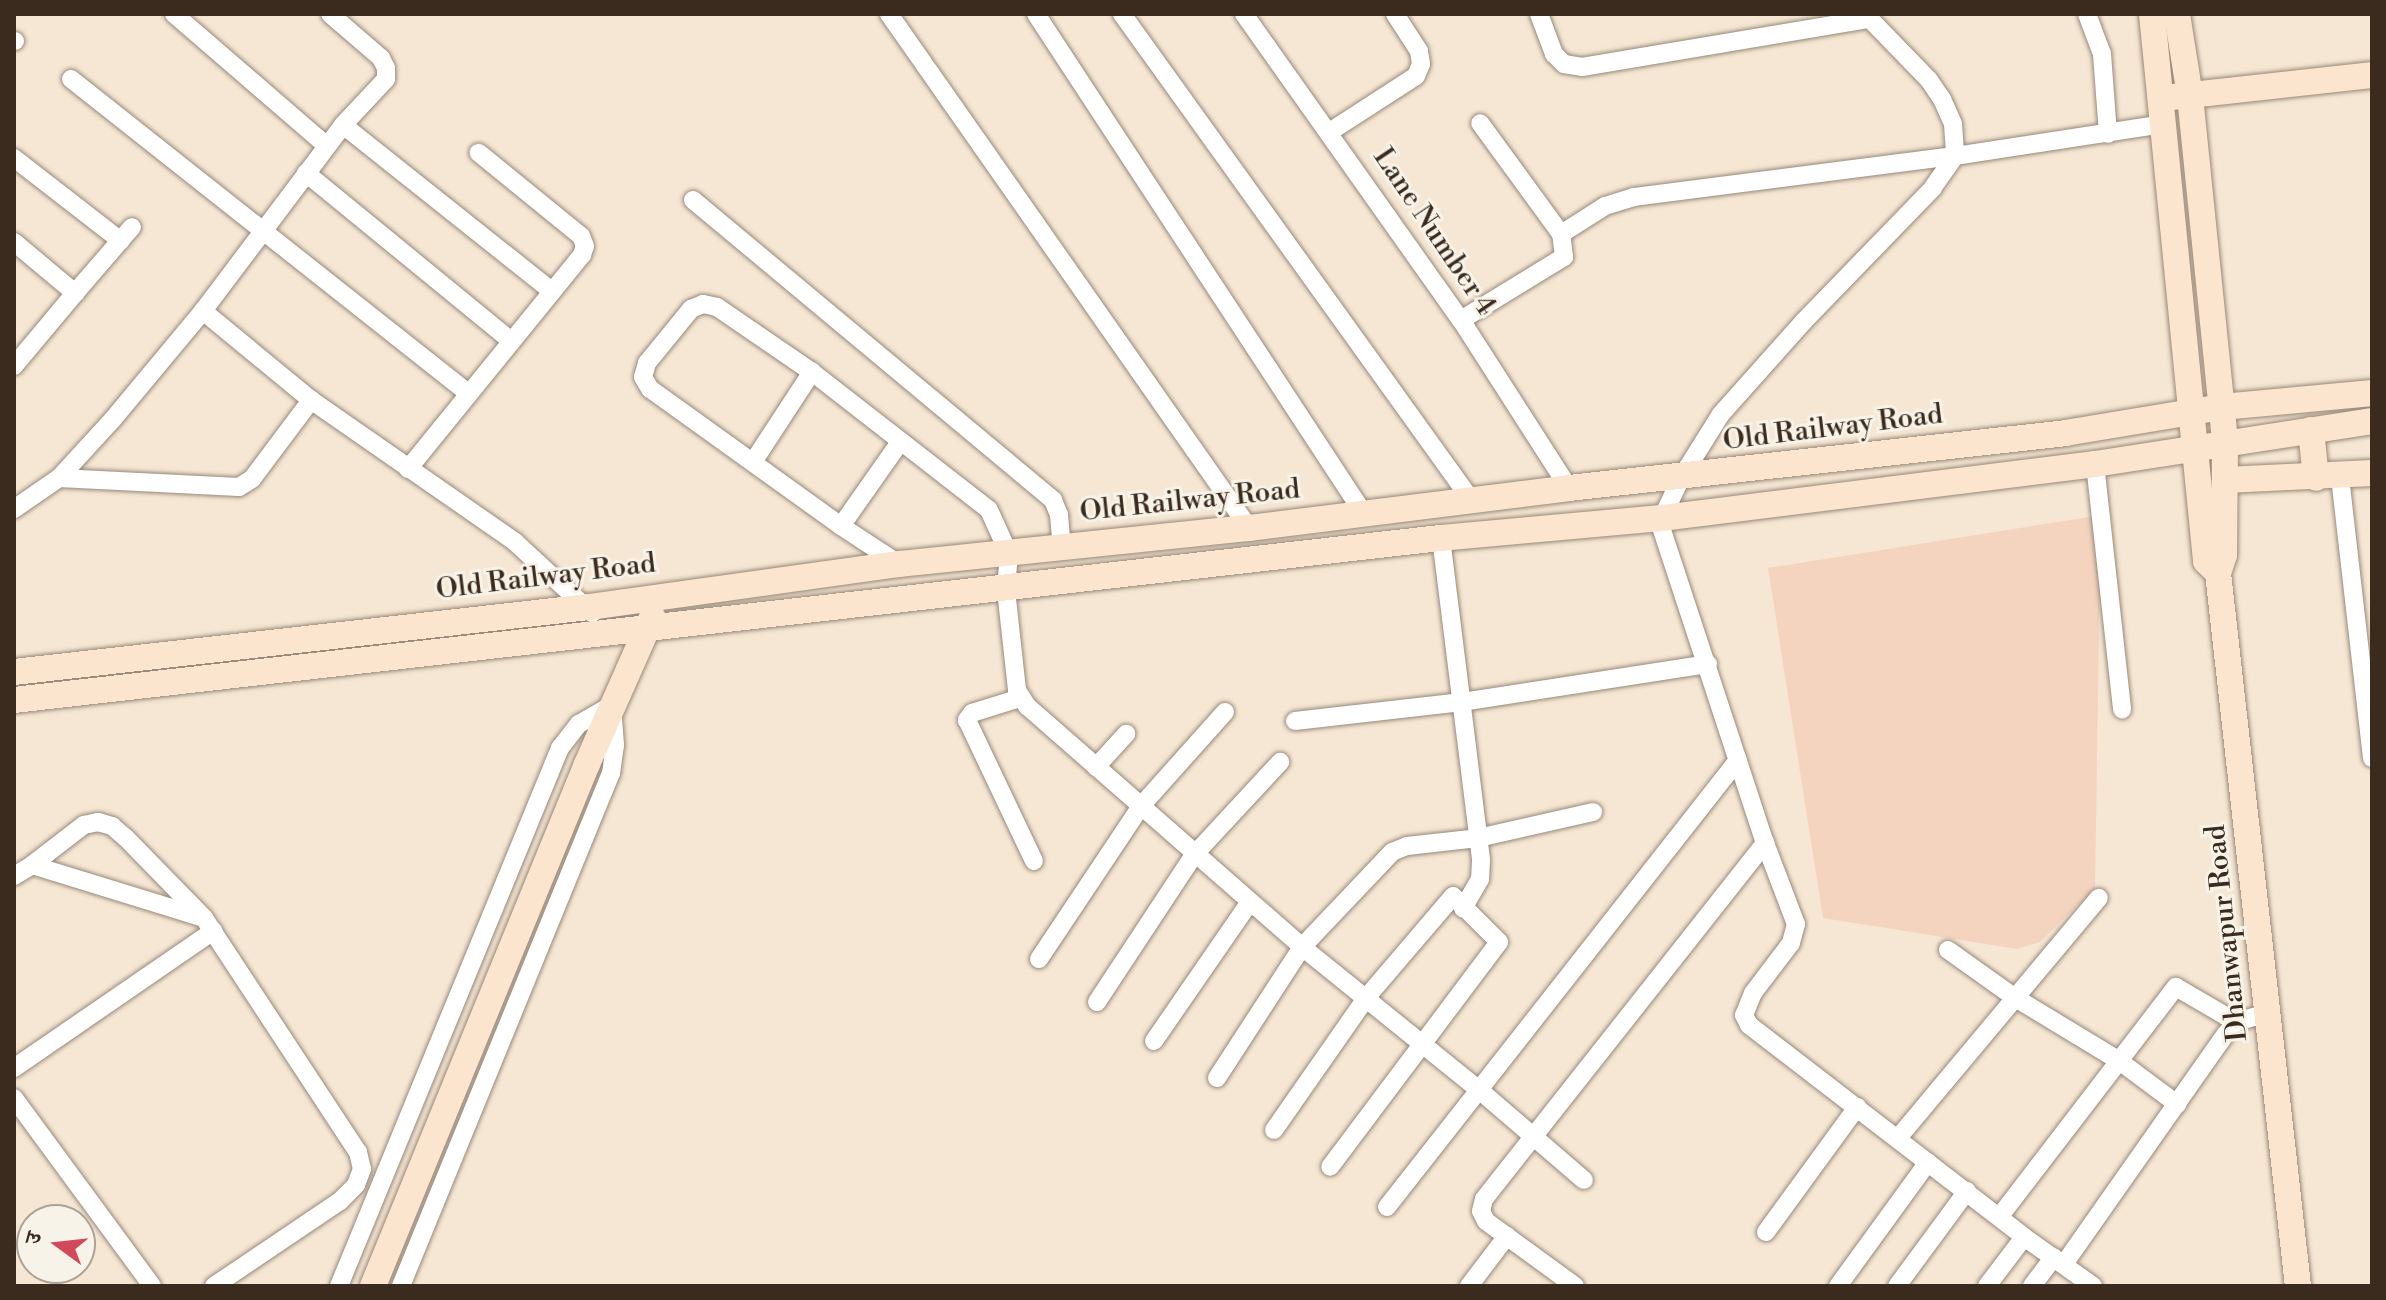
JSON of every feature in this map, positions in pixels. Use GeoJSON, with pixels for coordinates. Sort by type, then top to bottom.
{"type":"FeatureCollection","features":[{"type":"Feature","properties":{"kind":"main road","name":"Dhanwapur Road"},"geometry":{"type":"LineString","coordinates":[[2152,14],[2206,561],[2218,573]]}},
{"type":"Feature","properties":{"kind":"main road","name":"Dhanwapur Road"},"geometry":{"type":"LineString","coordinates":[[2177,14],[2190,96],[2225,443],[2224,555],[2218,573],[2298,1286]]}},
{"type":"Feature","properties":{"kind":"main road"},"geometry":{"type":"LineString","coordinates":[[2162,97],[2372,75]]}},
{"type":"Feature","properties":{"kind":"main road","name":"Old Railway Road"},"geometry":{"type":"LineString","coordinates":[[14,672],[589,607],[899,564],[1249,528],[1569,488],[1681,478],[2065,433],[2222,407],[2372,393]]}},
{"type":"Feature","properties":{"kind":"main road"},"geometry":{"type":"LineString","coordinates":[[14,700],[1006,590],[1441,538],[1662,518],[2095,464],[2372,421]]}},
{"type":"Feature","properties":{"kind":"main road"},"geometry":{"type":"LineString","coordinates":[[2311,430],[2328,477]]}},
{"type":"Feature","properties":{"kind":"main road"},"geometry":{"type":"LineString","coordinates":[[2225,480],[2372,473]]}},
{"type":"Feature","properties":{"kind":"main road"},"geometry":{"type":"LineString","coordinates":[[373,1286],[587,764],[648,628],[659,595]]}},
{"type":"Feature","properties":{"kind":"street"},"geometry":{"type":"LineString","coordinates":[[174,14],[327,146]]}},
{"type":"Feature","properties":{"kind":"street"},"geometry":{"type":"LineString","coordinates":[[14,509],[59,478],[203,311],[343,125],[386,79],[386,68],[381,58],[330,14]]}},
{"type":"Feature","properties":{"kind":"street"},"geometry":{"type":"LineString","coordinates":[[889,14],[1249,528]]}},
{"type":"Feature","properties":{"kind":"street"},"geometry":{"type":"LineString","coordinates":[[1036,14],[1364,514]]}},
{"type":"Feature","properties":{"kind":"street"},"geometry":{"type":"LineString","coordinates":[[1122,14],[1472,501]]}},
{"type":"Feature","properties":{"kind":"street","name":"Lane Number 4"},"geometry":{"type":"LineString","coordinates":[[1244,14],[1331,131],[1461,320],[1569,488]]}},
{"type":"Feature","properties":{"kind":"street"},"geometry":{"type":"LineString","coordinates":[[1331,131],[1416,76],[1421,64],[1419,51],[1395,14]]}},
{"type":"Feature","properties":{"kind":"street"},"geometry":{"type":"LineString","coordinates":[[1539,14],[1554,54],[1564,64],[1582,67],[1867,17],[1914,64],[1942,99],[1953,124],[1955,156],[1933,188],[1804,321],[1729,405],[1681,478],[1662,518],[1661,527],[1765,843],[1796,924],[1791,943],[1753,993],[1744,1015],[1749,1025],[2024,1237],[2059,1260],[2083,1283]]}},
{"type":"Feature","properties":{"kind":"street"},"geometry":{"type":"LineString","coordinates":[[2087,14],[2102,54],[2108,134]]}},
{"type":"Feature","properties":{"kind":"street"},"geometry":{"type":"LineString","coordinates":[[71,79],[468,393]]}},
{"type":"Feature","properties":{"kind":"street"},"geometry":{"type":"LineString","coordinates":[[1461,320],[1564,257],[1561,234],[1480,123]]}},
{"type":"Feature","properties":{"kind":"street"},"geometry":{"type":"LineString","coordinates":[[1561,234],[1605,206],[1634,197],[1955,156],[2164,124]]}},
{"type":"Feature","properties":{"kind":"street"},"geometry":{"type":"LineString","coordinates":[[343,125],[552,291]]}},
{"type":"Feature","properties":{"kind":"street"},"geometry":{"type":"LineString","coordinates":[[408,469],[582,255],[585,246],[581,236],[479,153]]}},
{"type":"Feature","properties":{"kind":"street"},"geometry":{"type":"LineString","coordinates":[[14,158],[126,234],[14,366]]}},
{"type":"Feature","properties":{"kind":"street"},"geometry":{"type":"LineString","coordinates":[[306,173],[511,341]]}},
{"type":"Feature","properties":{"kind":"street"},"geometry":{"type":"LineString","coordinates":[[693,200],[1053,500],[1059,515],[1062,547]]}},
{"type":"Feature","properties":{"kind":"street"},"geometry":{"type":"LineString","coordinates":[[14,242],[75,293]]}},
{"type":"Feature","properties":{"kind":"street"},"geometry":{"type":"LineString","coordinates":[[899,564],[650,389],[643,377],[647,363],[691,309],[703,304],[717,307],[812,372],[989,510],[1009,554],[1006,590],[1020,698],[1194,855],[1584,1180]]}},
{"type":"Feature","properties":{"kind":"street"},"geometry":{"type":"LineString","coordinates":[[203,311],[311,400],[515,542],[589,607],[603,634]]}},
{"type":"Feature","properties":{"kind":"street"},"geometry":{"type":"LineString","coordinates":[[753,462],[812,372]]}},
{"type":"Feature","properties":{"kind":"street"},"geometry":{"type":"LineString","coordinates":[[59,478],[239,487],[252,479],[311,400]]}},
{"type":"Feature","properties":{"kind":"street"},"geometry":{"type":"LineString","coordinates":[[841,526],[900,442]]}},
{"type":"Feature","properties":{"kind":"street"},"geometry":{"type":"LineString","coordinates":[[2095,464],[2122,710]]}},
{"type":"Feature","properties":{"kind":"street"},"geometry":{"type":"LineString","coordinates":[[2328,477],[2368,686],[2372,758]]}},
{"type":"Feature","properties":{"kind":"street"},"geometry":{"type":"LineString","coordinates":[[1441,538],[1482,870],[1463,908]]}},
{"type":"Feature","properties":{"kind":"street"},"geometry":{"type":"LineString","coordinates":[[1295,721],[1462,702],[1708,664]]}},
{"type":"Feature","properties":{"kind":"street"},"geometry":{"type":"LineString","coordinates":[[1020,698],[972,713],[967,720],[1034,861]]}},
{"type":"Feature","properties":{"kind":"street"},"geometry":{"type":"LineString","coordinates":[[339,1286],[560,748],[579,724],[612,705],[615,745],[611,773],[401,1286]]}},
{"type":"Feature","properties":{"kind":"street"},"geometry":{"type":"LineString","coordinates":[[1039,959],[1141,806],[1225,712]]}},
{"type":"Feature","properties":{"kind":"street"},"geometry":{"type":"LineString","coordinates":[[1096,767],[1126,734]]}},
{"type":"Feature","properties":{"kind":"street"},"geometry":{"type":"LineString","coordinates":[[1387,1207],[1477,1088],[1738,760]]}},
{"type":"Feature","properties":{"kind":"street"},"geometry":{"type":"LineString","coordinates":[[1097,1002],[1194,855],[1280,762]]}},
{"type":"Feature","properties":{"kind":"street"},"geometry":{"type":"LineString","coordinates":[[1217,1078],[1302,947],[1392,852],[1407,846],[1478,838],[1593,812]]}},
{"type":"Feature","properties":{"kind":"street"},"geometry":{"type":"LineString","coordinates":[[14,876],[84,825],[98,822],[112,826],[208,924],[358,1152],[362,1169],[356,1185],[340,1201],[214,1286]]}},
{"type":"Feature","properties":{"kind":"street"},"geometry":{"type":"LineString","coordinates":[[1575,1286],[1486,1221],[1481,1211],[1484,1199],[1765,843]]}},
{"type":"Feature","properties":{"kind":"street"},"geometry":{"type":"LineString","coordinates":[[32,865],[208,924]]}},
{"type":"Feature","properties":{"kind":"street"},"geometry":{"type":"LineString","coordinates":[[1274,1130],[1366,998],[1453,896],[1499,942],[1330,1167]]}},
{"type":"Feature","properties":{"kind":"street"},"geometry":{"type":"LineString","coordinates":[[1898,1138],[2099,898]]}},
{"type":"Feature","properties":{"kind":"street"},"geometry":{"type":"LineString","coordinates":[[1154,1041],[1250,902]]}},
{"type":"Feature","properties":{"kind":"street"},"geometry":{"type":"LineString","coordinates":[[14,1068],[208,924]]}},
{"type":"Feature","properties":{"kind":"street"},"geometry":{"type":"LineString","coordinates":[[1948,950],[2014,997],[2118,1060],[2177,1104]]}},
{"type":"Feature","properties":{"kind":"street"},"geometry":{"type":"LineString","coordinates":[[2000,1216],[2176,987],[2236,1022]]}},
{"type":"Feature","properties":{"kind":"street"},"geometry":{"type":"LineString","coordinates":[[2032,1286],[2059,1260],[2236,1022],[2268,1013]]}},
{"type":"Feature","properties":{"kind":"street"},"geometry":{"type":"LineString","coordinates":[[14,1098],[152,1286]]}},
{"type":"Feature","properties":{"kind":"street"},"geometry":{"type":"LineString","coordinates":[[1766,1232],[1857,1107]]}},
{"type":"Feature","properties":{"kind":"street"},"geometry":{"type":"LineString","coordinates":[[1838,1286],[1928,1162]]}},
{"type":"Feature","properties":{"kind":"street"},"geometry":{"type":"LineString","coordinates":[[1897,1286],[1967,1191]]}},
{"type":"Feature","properties":{"kind":"street"},"geometry":{"type":"LineString","coordinates":[[1469,1286],[1507,1236]]}},
{"type":"Feature","properties":{"kind":"street"},"geometry":{"type":"LineString","coordinates":[[1987,1286],[2024,1237]]}},
{"type":"Feature","properties":{"kind":"shaded area"},"geometry":{"type":"Polygon","coordinates":[[[2101,515],[2095,888],[2040,942],[2017,949],[1823,918],[1768,568],[2101,515]]]}}]}
